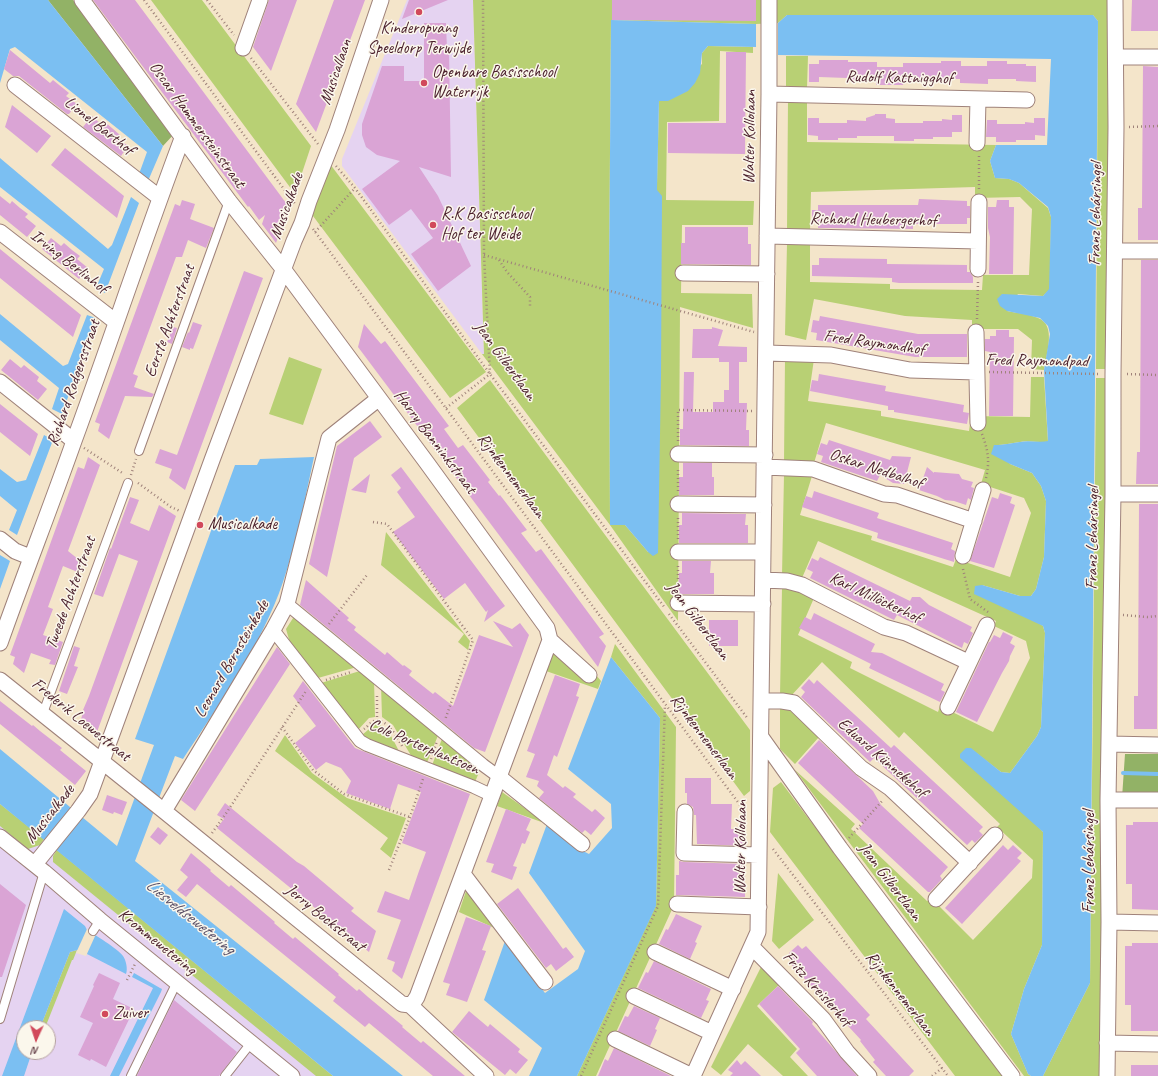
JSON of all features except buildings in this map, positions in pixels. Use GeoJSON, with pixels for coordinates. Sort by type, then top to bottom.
{"type":"FeatureCollection","features":[{"type":"Feature","properties":{"kind":"street","name":"Oscar Hammersteinstraat"},"geometry":{"type":"LineString","coordinates":[[82,0],[183,136],[228,200],[284,270]]}},
{"type":"Feature","properties":{"kind":"street"},"geometry":{"type":"LineString","coordinates":[[243,48],[260,0]]}},
{"type":"Feature","properties":{"kind":"street","name":"Musicallaan"},"geometry":{"type":"LineString","coordinates":[[327,155],[337,130],[381,0]]}},
{"type":"Feature","properties":{"kind":"street","name":"Walter Kollolaan"},"geometry":{"type":"LineString","coordinates":[[697,1074],[712,1034],[758,932],[768,236],[769,0]]}},
{"type":"Feature","properties":{"kind":"street","name":"Franz Lehársingel"},"geometry":{"type":"LineString","coordinates":[[1107,1076],[1109,922],[1108,800],[1113,494],[1116,127],[1115,0]]}},
{"type":"Feature","properties":{"kind":"street"},"geometry":{"type":"LineString","coordinates":[[1116,57],[1158,57]]}},
{"type":"Feature","properties":{"kind":"street","name":"Lionel Barthof"},"geometry":{"type":"LineString","coordinates":[[15,85],[160,198]]}},
{"type":"Feature","properties":{"kind":"street","name":"Rudolf Kattnigghof"},"geometry":{"type":"LineString","coordinates":[[769,94],[1027,100]]}},
{"type":"Feature","properties":{"kind":"street"},"geometry":{"type":"LineString","coordinates":[[977,143],[978,99]]}},
{"type":"Feature","properties":{"kind":"street","name":"Richard Rodgersstraat"},"geometry":{"type":"LineString","coordinates":[[0,643],[183,136]]}},
{"type":"Feature","properties":{"kind":"street","name":"Musicalkade"},"geometry":{"type":"LineString","coordinates":[[39,868],[46,850],[90,794],[103,762],[212,460],[327,155]]}},
{"type":"Feature","properties":{"kind":"street"},"geometry":{"type":"LineString","coordinates":[[978,269],[979,202]]}},
{"type":"Feature","properties":{"kind":"street","name":"Irving Berlinhof"},"geometry":{"type":"LineString","coordinates":[[0,232],[116,322]]}},
{"type":"Feature","properties":{"kind":"street","name":"Richard Heubergerhof"},"geometry":{"type":"LineString","coordinates":[[768,236],[978,241]]}},
{"type":"Feature","properties":{"kind":"street"},"geometry":{"type":"LineString","coordinates":[[1115,251],[1158,251]]}},
{"type":"Feature","properties":{"kind":"street","name":"Harry Banninkstraat"},"geometry":{"type":"LineString","coordinates":[[284,270],[547,628],[550,640],[589,675]]}},
{"type":"Feature","properties":{"kind":"street"},"geometry":{"type":"LineString","coordinates":[[683,273],[767,274]]}},
{"type":"Feature","properties":{"kind":"street"},"geometry":{"type":"LineString","coordinates":[[976,332],[978,423]]}},
{"type":"Feature","properties":{"kind":"street","name":"Fred Raymondhof"},"geometry":{"type":"LineString","coordinates":[[766,353],[831,355],[910,370],[976,372]]}},
{"type":"Feature","properties":{"kind":"street"},"geometry":{"type":"LineString","coordinates":[[0,382],[74,441]]}},
{"type":"Feature","properties":{"kind":"street","name":"Leonard Bernsteinkade"},"geometry":{"type":"LineString","coordinates":[[161,808],[273,630],[287,604],[328,438],[378,399]]}},
{"type":"Feature","properties":{"kind":"street"},"geometry":{"type":"LineString","coordinates":[[678,454],[765,461]]}},
{"type":"Feature","properties":{"kind":"street","name":"Oskar Nedbalhof"},"geometry":{"type":"LineString","coordinates":[[765,461],[813,469],[884,494],[897,495],[974,521]]}},
{"type":"Feature","properties":{"kind":"street"},"geometry":{"type":"LineString","coordinates":[[963,556],[984,490]]}},
{"type":"Feature","properties":{"kind":"street"},"geometry":{"type":"LineString","coordinates":[[1113,494],[1158,494]]}},
{"type":"Feature","properties":{"kind":"street"},"geometry":{"type":"LineString","coordinates":[[678,504],[764,505]]}},
{"type":"Feature","properties":{"kind":"street"},"geometry":{"type":"LineString","coordinates":[[0,539],[15,552],[30,557]]}},
{"type":"Feature","properties":{"kind":"street"},"geometry":{"type":"LineString","coordinates":[[678,552],[763,552]]}},
{"type":"Feature","properties":{"kind":"street","name":"Karl Millöckerhof"},"geometry":{"type":"LineString","coordinates":[[763,580],[786,581],[802,585],[884,627],[906,633],[968,662]]}},
{"type":"Feature","properties":{"kind":"street"},"geometry":{"type":"LineString","coordinates":[[678,603],[763,604]]}},
{"type":"Feature","properties":{"kind":"street","name":"Cole Porterplantsoen"},"geometry":{"type":"LineString","coordinates":[[287,604],[498,776]]}},
{"type":"Feature","properties":{"kind":"street"},"geometry":{"type":"LineString","coordinates":[[948,707],[987,624]]}},
{"type":"Feature","properties":{"kind":"street","name":"Cole Porterplantsoen"},"geometry":{"type":"LineString","coordinates":[[273,630],[356,737],[367,745],[491,795]]}},
{"type":"Feature","properties":{"kind":"street"},"geometry":{"type":"LineString","coordinates":[[410,1005],[417,997],[498,776],[550,640]]}},
{"type":"Feature","properties":{"kind":"street","name":"Frederik Loewestraat"},"geometry":{"type":"LineString","coordinates":[[0,680],[137,790]]}},
{"type":"Feature","properties":{"kind":"street","name":"Eduard Künnekehof"},"geometry":{"type":"LineString","coordinates":[[761,701],[782,701],[794,703],[861,768],[892,790],[970,863]]}},
{"type":"Feature","properties":{"kind":"street","name":"Jean Gilbertlaan"},"geometry":{"type":"LineString","coordinates":[[761,737],[840,848],[1012,1076]]}},
{"type":"Feature","properties":{"kind":"street"},"geometry":{"type":"LineString","coordinates":[[1109,744],[1158,745]]}},
{"type":"Feature","properties":{"kind":"street"},"geometry":{"type":"LineString","coordinates":[[498,776],[582,844]]}},
{"type":"Feature","properties":{"kind":"street","name":"Jerry Bockstraat"},"geometry":{"type":"LineString","coordinates":[[137,790],[402,1004],[410,1005],[486,1076]]}},
{"type":"Feature","properties":{"kind":"street"},"geometry":{"type":"LineString","coordinates":[[1108,800],[1158,800]]}},
{"type":"Feature","properties":{"kind":"street"},"geometry":{"type":"LineString","coordinates":[[685,812],[684,853],[759,855]]}},
{"type":"Feature","properties":{"kind":"street"},"geometry":{"type":"LineString","coordinates":[[936,899],[995,835]]}},
{"type":"Feature","properties":{"kind":"street","name":"Krommewetering"},"geometry":{"type":"LineString","coordinates":[[0,837],[39,868],[96,926],[177,982],[292,1076]]}},
{"type":"Feature","properties":{"kind":"street"},"geometry":{"type":"LineString","coordinates":[[463,874],[545,982]]}},
{"type":"Feature","properties":{"kind":"street"},"geometry":{"type":"LineString","coordinates":[[677,904],[759,907]]}},
{"type":"Feature","properties":{"kind":"street"},"geometry":{"type":"LineString","coordinates":[[1109,922],[1158,923]]}},
{"type":"Feature","properties":{"kind":"street","name":"Fritz Kreislerhof"},"geometry":{"type":"LineString","coordinates":[[752,947],[823,1019],[846,1052],[869,1076]]}},
{"type":"Feature","properties":{"kind":"street"},"geometry":{"type":"LineString","coordinates":[[655,952],[733,989]]}},
{"type":"Feature","properties":{"kind":"street"},"geometry":{"type":"LineString","coordinates":[[634,996],[712,1034]]}},
{"type":"Feature","properties":{"kind":"street"},"geometry":{"type":"LineString","coordinates":[[615,1039],[697,1074]]}},
{"type":"Feature","properties":{"kind":"street"},"geometry":{"type":"LineString","coordinates":[[1107,1043],[1158,1044]]}},
{"type":"Feature","properties":{"kind":"lane","name":"Eerste Achterstraat"},"geometry":{"type":"LineString","coordinates":[[139,451],[228,200]]}},
{"type":"Feature","properties":{"kind":"lane","name":"Tweede Achterstraat"},"geometry":{"type":"LineString","coordinates":[[42,713],[129,480]]}},
{"type":"Feature","properties":{"kind":"lane"},"geometry":{"type":"LineString","coordinates":[[0,1019],[39,868]]}},
{"type":"Feature","properties":{"kind":"lane"},"geometry":{"type":"LineString","coordinates":[[131,1076],[177,982]]}},
{"type":"Feature","properties":{"kind":"lane"},"geometry":{"type":"LineString","coordinates":[[225,1076],[251,1043]]}},
{"type":"Feature","properties":{"kind":"path","name":"Jean Gilbertlaan"},"geometry":{"type":"LineString","coordinates":[[208,0],[243,48],[327,155],[355,188],[490,374],[761,737]]}},
{"type":"Feature","properties":{"kind":"path"},"geometry":{"type":"LineString","coordinates":[[483,0],[484,255],[490,374]]}},
{"type":"Feature","properties":{"kind":"path"},"geometry":{"type":"LineString","coordinates":[[1116,127],[1158,126]]}},
{"type":"Feature","properties":{"kind":"path"},"geometry":{"type":"LineString","coordinates":[[977,143],[980,164],[979,202]]}},
{"type":"Feature","properties":{"kind":"path"},"geometry":{"type":"LineString","coordinates":[[315,232],[355,188]]}},
{"type":"Feature","properties":{"kind":"path"},"geometry":{"type":"LineString","coordinates":[[484,255],[766,336]]}},
{"type":"Feature","properties":{"kind":"path"},"geometry":{"type":"LineString","coordinates":[[499,259],[507,272],[530,296],[530,308]]}},
{"type":"Feature","properties":{"kind":"path"},"geometry":{"type":"LineString","coordinates":[[976,332],[978,269]]}},
{"type":"Feature","properties":{"kind":"path","name":"Fred Raymondpad"},"geometry":{"type":"LineString","coordinates":[[976,372],[1098,374]]}},
{"type":"Feature","properties":{"kind":"path","name":"Rijnkennemerlaan"},"geometry":{"type":"LineString","coordinates":[[490,374],[446,408],[760,832],[948,1076]]}},
{"type":"Feature","properties":{"kind":"path"},"geometry":{"type":"LineString","coordinates":[[678,603],[678,410],[765,411]]}},
{"type":"Feature","properties":{"kind":"path"},"geometry":{"type":"LineString","coordinates":[[978,423],[985,442],[989,465],[984,490]]}},
{"type":"Feature","properties":{"kind":"path"},"geometry":{"type":"LineString","coordinates":[[129,480],[139,451]]}},
{"type":"Feature","properties":{"kind":"path"},"geometry":{"type":"LineString","coordinates":[[373,522],[387,524],[473,640],[410,817],[388,870]]}},
{"type":"Feature","properties":{"kind":"path"},"geometry":{"type":"LineString","coordinates":[[963,556],[962,572],[970,599],[988,612],[987,624]]}},
{"type":"Feature","properties":{"kind":"path"},"geometry":{"type":"LineString","coordinates":[[322,633],[367,575]]}},
{"type":"Feature","properties":{"kind":"path"},"geometry":{"type":"LineString","coordinates":[[1111,614],[1147,617],[1158,616]]}},
{"type":"Feature","properties":{"kind":"path"},"geometry":{"type":"LineString","coordinates":[[204,844],[227,812],[304,692],[314,683],[365,668]]}},
{"type":"Feature","properties":{"kind":"path"},"geometry":{"type":"LineString","coordinates":[[377,677],[377,721]]}},
{"type":"Feature","properties":{"kind":"path"},"geometry":{"type":"LineString","coordinates":[[581,1076],[658,906],[665,704]]}},
{"type":"Feature","properties":{"kind":"path"},"geometry":{"type":"LineString","coordinates":[[356,737],[374,721],[380,720],[387,725],[413,763]]}},
{"type":"Feature","properties":{"kind":"path"},"geometry":{"type":"LineString","coordinates":[[282,727],[313,770],[344,794],[410,817]]}},
{"type":"Feature","properties":{"kind":"path"},"geometry":{"type":"LineString","coordinates":[[840,848],[892,790]]}},
{"type":"Feature","properties":{"kind":"path"},"geometry":{"type":"LineString","coordinates":[[128,979],[131,972]]}},
{"type":"Feature","properties":{"kind":"path"},"geometry":{"type":"LineString","coordinates":[[932,1076],[942,1068]]}},
{"type":"Feature","properties":{"kind":"shaded area"},"geometry":{"type":"Polygon","coordinates":[[[407,0],[473,0],[484,354],[482,354],[342,166],[342,159],[407,0]]]}},
{"type":"Feature","properties":{"kind":"shaded area"},"geometry":{"type":"Polygon","coordinates":[[[0,811],[328,1076],[0,1076],[0,811]]]}},
{"type":"Feature","properties":{"kind":"green space"},"geometry":{"type":"Polygon","coordinates":[[[48,0],[73,0],[174,134],[163,146],[48,0]]]}},
{"type":"Feature","properties":{"kind":"green space"},"geometry":{"type":"Polygon","coordinates":[[[151,0],[202,0],[311,146],[295,194],[151,0]]]}},
{"type":"Feature","properties":{"kind":"green space"},"geometry":{"type":"Polygon","coordinates":[[[473,0],[1112,0],[1109,369],[1096,369],[1098,21],[1093,15],[787,15],[778,23],[756,24],[611,20],[609,284],[610,525],[482,354],[484,354],[473,0]]]}},
{"type":"Feature","properties":{"kind":"green space"},"geometry":{"type":"Polygon","coordinates":[[[708,46],[753,47],[753,53],[720,51],[719,121],[667,122],[666,200],[754,201],[753,225],[682,225],[681,293],[752,294],[753,328],[680,307],[678,621],[610,525],[625,525],[648,552],[659,101],[702,64],[702,53],[708,46]]]}},
{"type":"Feature","properties":{"kind":"green space"},"geometry":{"type":"Polygon","coordinates":[[[786,56],[808,56],[807,88],[786,88],[786,56]]]}},
{"type":"Feature","properties":{"kind":"green space"},"geometry":{"type":"Polygon","coordinates":[[[788,100],[807,100],[807,142],[996,145],[990,161],[995,178],[1009,179],[1019,183],[1048,208],[1051,217],[1050,289],[1043,296],[1018,294],[1007,311],[1038,318],[1044,322],[1049,334],[1049,341],[1044,370],[1031,369],[1032,340],[1018,329],[972,329],[972,320],[905,316],[814,299],[806,340],[785,335],[787,244],[810,244],[810,282],[890,284],[890,289],[982,290],[983,275],[1029,275],[1032,209],[1020,197],[975,198],[975,187],[811,192],[810,231],[787,231],[788,100]]]}},
{"type":"Feature","properties":{"kind":"green space"},"geometry":{"type":"Polygon","coordinates":[[[330,164],[486,372],[450,398],[310,212],[330,164]]]}},
{"type":"Feature","properties":{"kind":"green space"},"geometry":{"type":"Polygon","coordinates":[[[289,357],[322,369],[303,425],[269,414],[289,357]]]}},
{"type":"Feature","properties":{"kind":"green space"},"geometry":{"type":"Polygon","coordinates":[[[785,359],[814,359],[808,401],[881,411],[881,416],[969,431],[971,416],[1030,417],[1031,377],[1044,377],[1048,442],[1023,441],[995,445],[1010,464],[1032,473],[1041,486],[1046,501],[1044,557],[1036,589],[1031,596],[1020,596],[982,585],[1043,626],[1045,633],[1041,727],[1037,736],[1010,773],[1001,772],[971,749],[1043,832],[1042,945],[1024,989],[1011,1034],[1028,1074],[1031,1076],[1024,1076],[795,770],[855,824],[851,829],[927,901],[931,898],[973,940],[1032,878],[1033,860],[997,827],[1000,824],[904,732],[899,738],[822,662],[791,696],[780,695],[782,588],[795,589],[814,598],[798,635],[852,662],[850,668],[938,712],[940,706],[993,732],[1030,658],[1026,641],[994,626],[996,621],[818,541],[802,578],[782,575],[784,475],[812,476],[800,515],[872,536],[871,540],[953,567],[956,559],[1010,577],[1031,513],[1024,498],[981,484],[985,470],[826,423],[814,463],[784,462],[785,359]]]}},
{"type":"Feature","properties":{"kind":"green space"},"geometry":{"type":"Polygon","coordinates":[[[1096,378],[1109,378],[1101,1076],[1043,1076],[1090,983],[1096,378]]]}},
{"type":"Feature","properties":{"kind":"green space"},"geometry":{"type":"Polygon","coordinates":[[[490,380],[750,730],[750,791],[744,796],[457,408],[490,380]]]}},
{"type":"Feature","properties":{"kind":"green space"},"geometry":{"type":"Polygon","coordinates":[[[386,532],[470,641],[468,650],[458,642],[464,634],[381,565],[386,532]]]}},
{"type":"Feature","properties":{"kind":"green space"},"geometry":{"type":"Polygon","coordinates":[[[295,615],[357,667],[318,678],[292,650],[286,629],[295,615]]]}},
{"type":"Feature","properties":{"kind":"green space"},"geometry":{"type":"Polygon","coordinates":[[[615,644],[676,727],[674,905],[596,1076],[577,1076],[656,905],[660,718],[611,657],[615,644]]]}},
{"type":"Feature","properties":{"kind":"green space"},"geometry":{"type":"Polygon","coordinates":[[[554,648],[585,662],[601,681],[598,689],[546,671],[554,648]]]}},
{"type":"Feature","properties":{"kind":"green space"},"geometry":{"type":"Polygon","coordinates":[[[363,670],[374,680],[375,717],[369,718],[357,731],[321,683],[363,670]]]}},
{"type":"Feature","properties":{"kind":"green space"},"geometry":{"type":"Polygon","coordinates":[[[381,685],[439,733],[426,765],[413,759],[393,725],[382,717],[381,685]]]}},
{"type":"Feature","properties":{"kind":"green space"},"geometry":{"type":"Polygon","coordinates":[[[780,707],[791,708],[819,737],[795,764],[780,749],[780,707]]]}},
{"type":"Feature","properties":{"kind":"green space"},"geometry":{"type":"Polygon","coordinates":[[[375,724],[384,727],[394,740],[401,755],[366,741],[362,735],[375,724]]]}},
{"type":"Feature","properties":{"kind":"green space"},"geometry":{"type":"Polygon","coordinates":[[[285,735],[312,773],[347,798],[406,818],[391,858],[380,849],[388,838],[275,751],[285,735]]]}},
{"type":"Feature","properties":{"kind":"green space"},"geometry":{"type":"Polygon","coordinates":[[[443,736],[481,768],[474,784],[431,768],[443,736]]]}},
{"type":"Feature","properties":{"kind":"green space"},"geometry":{"type":"Polygon","coordinates":[[[1125,754],[1158,754],[1158,798],[1122,798],[1125,754]]]}},
{"type":"Feature","properties":{"kind":"green space"},"geometry":{"type":"Polygon","coordinates":[[[781,782],[1002,1076],[955,1076],[770,832],[773,788],[781,782]]]}},
{"type":"Feature","properties":{"kind":"green space"},"geometry":{"type":"Polygon","coordinates":[[[502,792],[547,824],[497,806],[502,792]]]}},
{"type":"Feature","properties":{"kind":"green space"},"geometry":{"type":"Polygon","coordinates":[[[0,804],[44,839],[40,845],[28,849],[0,826],[0,804]]]}},
{"type":"Feature","properties":{"kind":"green space"},"geometry":{"type":"Polygon","coordinates":[[[57,850],[333,1076],[316,1076],[53,862],[53,856],[57,850]]]}},
{"type":"Feature","properties":{"kind":"green space"},"geometry":{"type":"Polygon","coordinates":[[[778,873],[814,920],[779,949],[772,941],[778,873]]]}},
{"type":"Feature","properties":{"kind":"green space"},"geometry":{"type":"Polygon","coordinates":[[[470,890],[501,931],[459,912],[466,891],[470,890]]]}},
{"type":"Feature","properties":{"kind":"green space"},"geometry":{"type":"Polygon","coordinates":[[[77,950],[48,1020],[43,1020],[70,952],[77,950]]]}},
{"type":"Feature","properties":{"kind":"green space"},"geometry":{"type":"Polygon","coordinates":[[[763,963],[782,982],[757,1006],[797,1049],[790,1057],[808,1076],[783,1076],[748,1044],[721,1075],[711,1067],[763,963]]]}},
{"type":"Feature","properties":{"kind":"water"},"geometry":{"type":"Polygon","coordinates":[[[0,0],[48,0],[163,146],[148,181],[139,174],[147,152],[15,47],[10,49],[0,83],[0,0]]]}},
{"type":"Feature","properties":{"kind":"water"},"geometry":{"type":"Polygon","coordinates":[[[787,15],[1093,15],[1098,21],[1090,983],[1043,1076],[1031,1076],[1028,1074],[1011,1034],[1024,989],[1042,945],[1043,832],[960,758],[960,754],[966,748],[971,748],[1001,772],[1010,773],[1037,736],[1041,727],[1045,633],[1043,626],[974,594],[975,586],[982,585],[1020,596],[1031,596],[1036,589],[1044,557],[1046,501],[1041,486],[1032,473],[991,454],[994,445],[1023,441],[1048,441],[1044,370],[1050,334],[1048,326],[1040,318],[1007,311],[1000,306],[997,299],[1002,294],[1043,296],[1049,289],[1051,217],[1048,207],[1019,183],[1009,179],[995,178],[990,161],[996,145],[1047,145],[1051,59],[778,55],[778,23],[787,15]]]}},
{"type":"Feature","properties":{"kind":"water"},"geometry":{"type":"Polygon","coordinates":[[[611,20],[756,24],[756,47],[708,46],[702,53],[700,73],[695,83],[688,91],[668,101],[659,101],[657,190],[662,196],[661,375],[658,553],[653,556],[625,525],[610,525],[609,284],[611,20]]]}},
{"type":"Feature","properties":{"kind":"water"},"geometry":{"type":"Polygon","coordinates":[[[0,158],[108,249],[112,245],[131,197],[139,203],[105,293],[96,288],[104,269],[0,187],[0,158]]]}},
{"type":"Feature","properties":{"kind":"water"},"geometry":{"type":"Polygon","coordinates":[[[0,314],[63,366],[68,364],[87,315],[96,318],[62,414],[52,409],[59,388],[0,340],[0,314]]]}},
{"type":"Feature","properties":{"kind":"water"},"geometry":{"type":"Polygon","coordinates":[[[44,435],[53,440],[17,535],[9,530],[17,510],[0,496],[0,469],[17,482],[26,480],[44,435]]]}},
{"type":"Feature","properties":{"kind":"water","name":"Liesveldsewetering"},"geometry":{"type":"Polygon","coordinates":[[[314,457],[292,551],[274,606],[239,674],[211,717],[183,759],[175,756],[135,861],[403,1076],[333,1076],[0,804],[0,749],[117,846],[154,745],[135,739],[235,465],[257,465],[260,459],[314,457]]]}},
{"type":"Feature","properties":{"kind":"water"},"geometry":{"type":"Polygon","coordinates":[[[0,555],[10,561],[0,589],[0,555]]]}},
{"type":"Feature","properties":{"kind":"water"},"geometry":{"type":"Polygon","coordinates":[[[611,657],[660,718],[656,906],[577,1076],[529,1076],[542,1048],[484,1000],[505,941],[545,993],[578,969],[585,951],[529,873],[547,824],[589,854],[612,828],[611,804],[568,769],[611,657]]]}},
{"type":"Feature","properties":{"kind":"water"},"geometry":{"type":"Polygon","coordinates":[[[64,909],[85,926],[87,930],[106,942],[124,958],[127,970],[126,974],[77,950],[70,952],[43,1020],[23,1020],[64,909]]]}},
{"type":"Feature","properties":{"kind":"water"},"geometry":{"type":"Polygon","coordinates":[[[134,973],[162,989],[119,1076],[110,1076],[153,988],[132,977],[134,973]]]}},
{"type":"Feature","properties":{"kind":"water"},"geometry":{"type":"Polygon","coordinates":[[[16,1038],[16,1060],[29,1060],[24,1076],[2,1076],[16,1038]]]}},
{"type":"Feature","properties":{"kind":"pier"},"geometry":{"type":"Polygon","coordinates":[[[87,929],[96,934],[86,956],[76,953],[87,929]]]}},
{"type":"Feature","properties":{"kind":"waterway"},"geometry":{"type":"LineString","coordinates":[[1123,773],[1158,774]]}},
{"type":"Feature","properties":{"kind":"place","name":"Kinderopvang Speeldorp Terwijde"},"geometry":{"type":"Point","coordinates":[419,12]}},
{"type":"Feature","properties":{"kind":"place","name":"Openbare Basisschool Waterrijk"},"geometry":{"type":"Point","coordinates":[424,83]}},
{"type":"Feature","properties":{"kind":"place","name":"R.K Basisschool Hof ter Weide"},"geometry":{"type":"Point","coordinates":[433,225]}},
{"type":"Feature","properties":{"kind":"place","name":"Musicalkade"},"geometry":{"type":"Point","coordinates":[200,525]}},
{"type":"Feature","properties":{"kind":"place","name":"Zuiver"},"geometry":{"type":"Point","coordinates":[105,1014]}}]}
